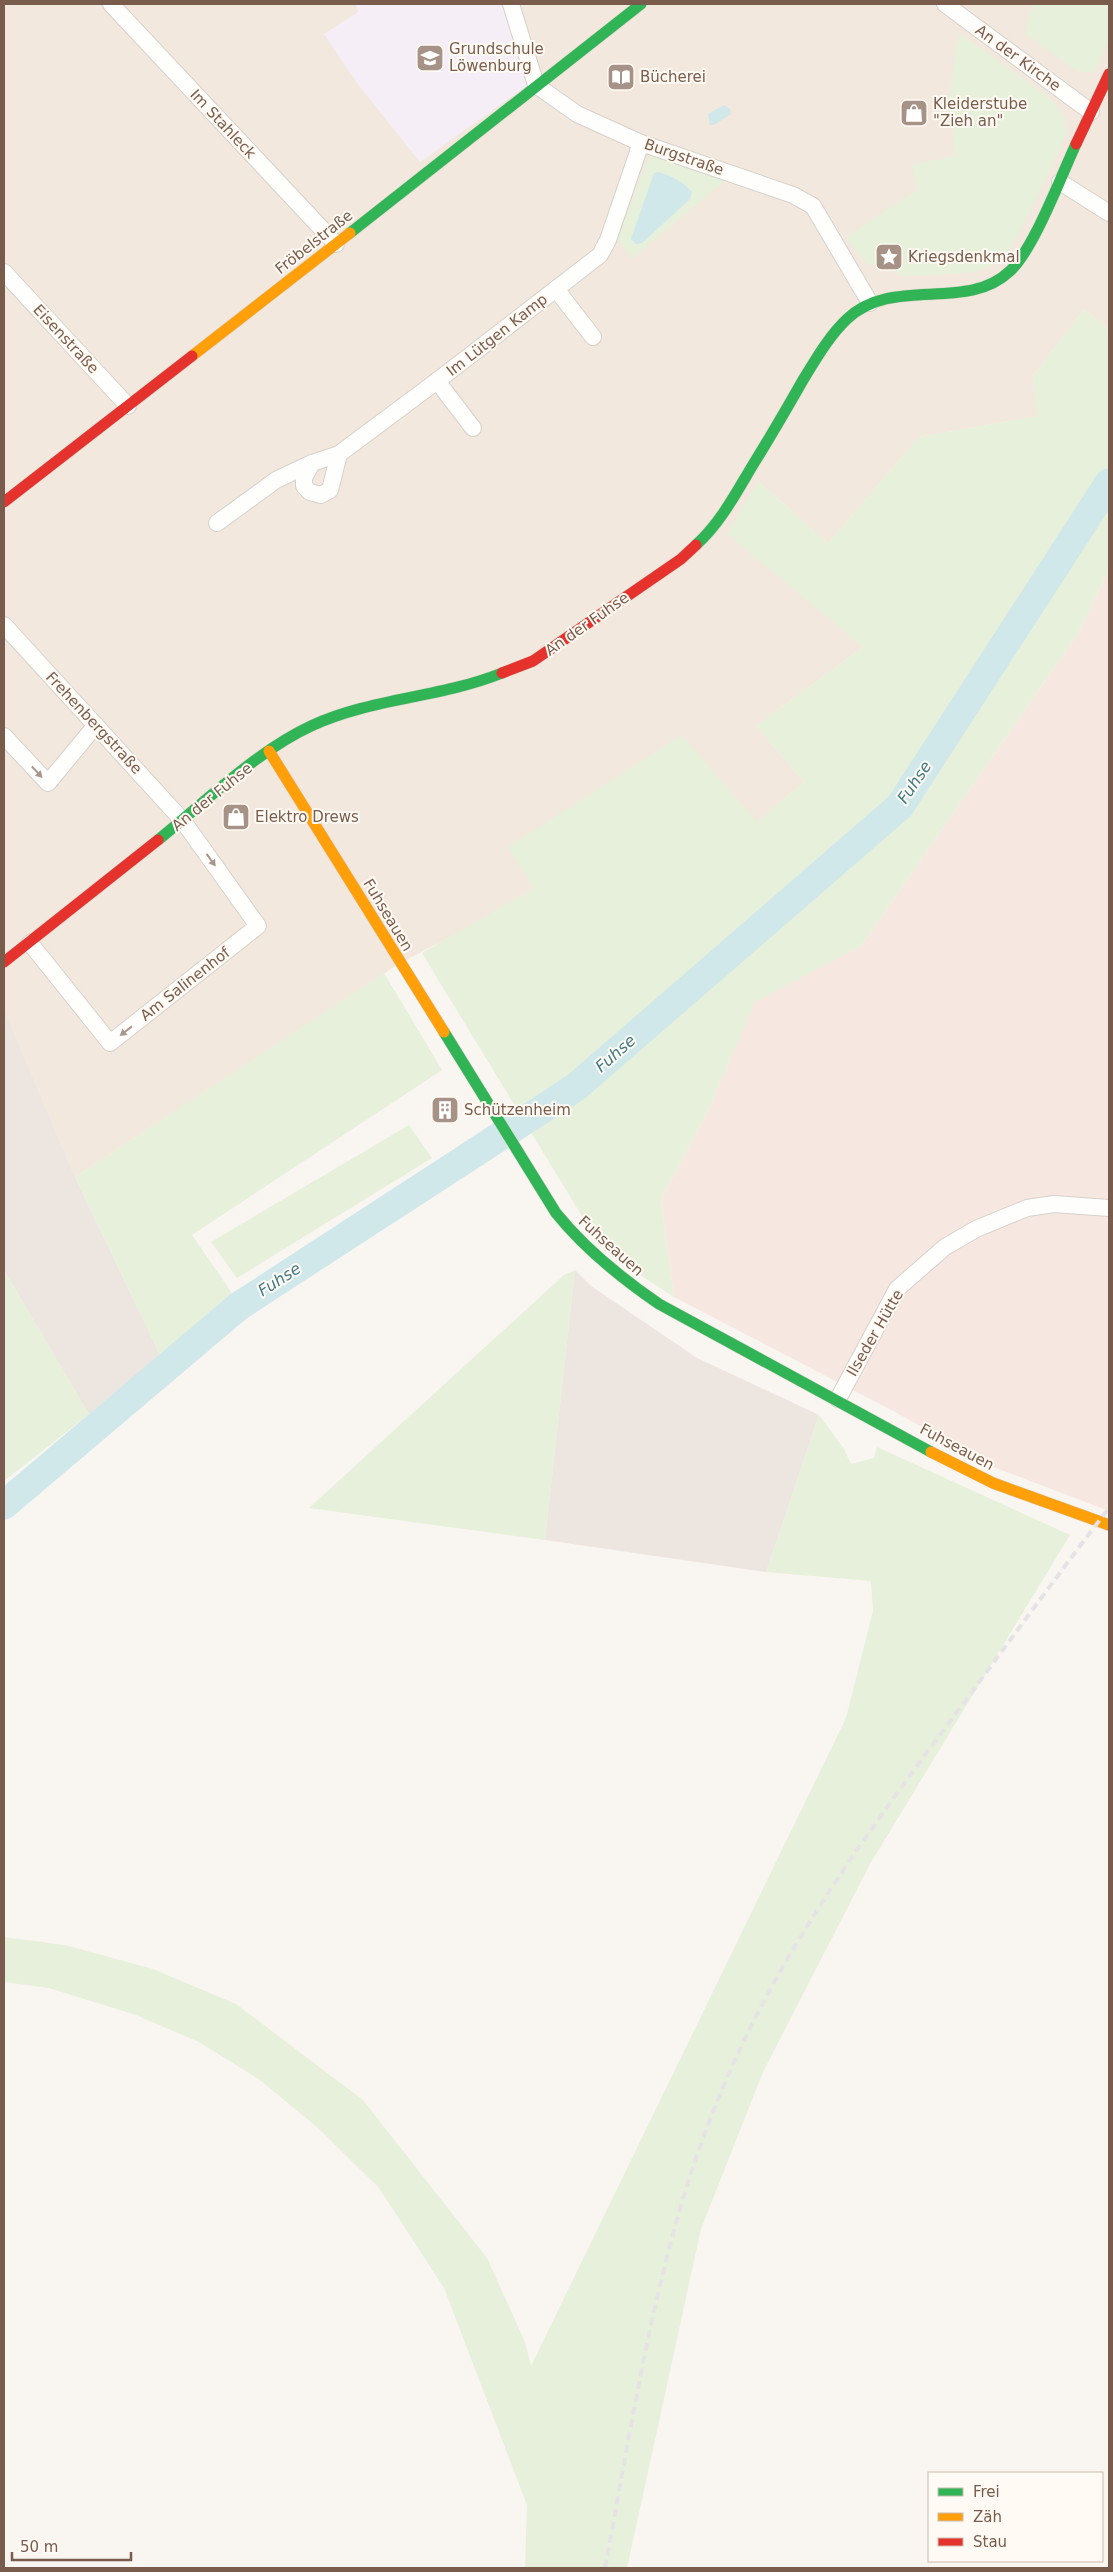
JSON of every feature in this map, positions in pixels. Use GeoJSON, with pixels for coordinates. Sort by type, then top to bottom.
{"type":"FeatureCollection","features":[{"type":"Feature","properties":{"kind":"street","name":"Im Stahleck"},"geometry":{"type":"LineString","coordinates":[[111,4],[336,244]]}},
{"type":"Feature","properties":{"kind":"street"},"geometry":{"type":"LineString","coordinates":[[511,4],[536,85]]}},
{"type":"Feature","properties":{"kind":"street","name":"Fröbelstraße"},"geometry":{"type":"LineString","coordinates":[[4,502],[641,4]]}},
{"type":"Feature","properties":{"kind":"street","name":"An der Kirche"},"geometry":{"type":"LineString","coordinates":[[945,4],[1091,112]]}},
{"type":"Feature","properties":{"kind":"street","name":"An der Fuhse"},"geometry":{"type":"LineString","coordinates":[[4,962],[269,751],[311,726],[357,710],[480,682],[533,661],[681,559],[724,514],[822,349],[846,320],[860,308],[891,296],[963,292],[997,281],[1011,271],[1028,248],[1109,74]]}},
{"type":"Feature","properties":{"kind":"street","name":"Burgstraße"},"geometry":{"type":"LineString","coordinates":[[536,85],[577,114],[641,143],[794,194],[812,206],[870,303]]}},
{"type":"Feature","properties":{"kind":"street","name":"Im Lütgen Kamp"},"geometry":{"type":"LineString","coordinates":[[217,523],[276,480],[312,463],[339,454],[437,382],[600,255],[608,240],[641,143]]}},
{"type":"Feature","properties":{"kind":"street"},"geometry":{"type":"LineString","coordinates":[[1060,182],[1109,213]]}},
{"type":"Feature","properties":{"kind":"street","name":"Eisenstraße"},"geometry":{"type":"LineString","coordinates":[[4,272],[128,406]]}},
{"type":"Feature","properties":{"kind":"street","name":"Im Lütgen Kamp"},"geometry":{"type":"LineString","coordinates":[[556,290],[593,337]]}},
{"type":"Feature","properties":{"kind":"street","name":"Im Lütgen Kamp"},"geometry":{"type":"LineString","coordinates":[[437,382],[473,428]]}},
{"type":"Feature","properties":{"kind":"street"},"geometry":{"type":"LineString","coordinates":[[312,463],[304,478],[304,486],[310,492],[321,495],[330,490],[339,454]]}},
{"type":"Feature","properties":{"kind":"street","name":"Frehenbergstraße"},"geometry":{"type":"LineString","coordinates":[[4,625],[183,821]]}},
{"type":"Feature","properties":{"kind":"street"},"geometry":{"type":"LineString","coordinates":[[4,736],[48,784],[96,725]]}},
{"type":"Feature","properties":{"kind":"street","name":"Fuhseauen"},"geometry":{"type":"LineString","coordinates":[[269,751],[511,1143],[556,1212],[577,1239],[631,1285],[659,1304],[993,1483],[1109,1525]]}},
{"type":"Feature","properties":{"kind":"street","name":"Am Salinenhof"},"geometry":{"type":"LineString","coordinates":[[30,943],[110,1043],[258,926],[183,821]]}},
{"type":"Feature","properties":{"kind":"street","name":"Ilseder Hütte"},"geometry":{"type":"LineString","coordinates":[[838,1399],[898,1289],[945,1247],[976,1229],[1027,1208],[1054,1204],[1109,1208]]}},
{"type":"Feature","properties":{"kind":"shaded area"},"geometry":{"type":"Polygon","coordinates":[[[4,4],[1109,4],[1109,330],[1084,309],[1033,376],[1038,416],[919,437],[828,543],[758,481],[863,647],[756,726],[804,782],[757,822],[509,847],[534,888],[462,931],[400,963],[75,1177],[4,1009],[4,4]]]}},
{"type":"Feature","properties":{"kind":"shaded area","name":"Grundschule Löwenburg"},"geometry":{"type":"Polygon","coordinates":[[[356,4],[502,4],[528,85],[420,162],[357,83],[324,34],[358,12],[356,4]]]}},
{"type":"Feature","properties":{"kind":"shaded area"},"geometry":{"type":"Polygon","coordinates":[[[1109,569],[1109,1511],[996,1468],[895,1412],[674,1297],[661,1199],[706,1115],[755,1001],[861,946],[1079,632],[1109,569]]]}},
{"type":"Feature","properties":{"kind":"shaded area"},"geometry":{"type":"Polygon","coordinates":[[[4,1009],[75,1177],[160,1355],[89,1414],[4,1270],[4,1009]]]}},
{"type":"Feature","properties":{"kind":"shaded area"},"geometry":{"type":"Polygon","coordinates":[[[575,1270],[591,1286],[697,1358],[819,1415],[766,1572],[545,1540],[575,1270]]]}},
{"type":"Feature","properties":{"kind":"green space"},"geometry":{"type":"Polygon","coordinates":[[[1032,4],[1109,4],[1109,41],[1094,72],[1075,70],[1025,34],[1032,4]]]}},
{"type":"Feature","properties":{"kind":"green space"},"geometry":{"type":"Polygon","coordinates":[[[959,33],[1046,95],[1059,108],[1065,121],[1066,135],[1023,226],[1002,260],[982,270],[967,273],[903,276],[865,262],[846,237],[918,189],[911,165],[955,156],[949,96],[959,33]]]}},
{"type":"Feature","properties":{"kind":"green space"},"geometry":{"type":"Polygon","coordinates":[[[658,152],[727,179],[633,258],[617,240],[648,158],[658,152]]]}},
{"type":"Feature","properties":{"kind":"green space"},"geometry":{"type":"Polygon","coordinates":[[[1084,309],[1109,330],[1109,569],[1079,632],[861,946],[755,1002],[706,1115],[661,1199],[674,1297],[614,1258],[591,1231],[422,953],[534,888],[508,847],[682,735],[757,822],[804,782],[756,726],[863,647],[727,534],[758,481],[828,543],[919,437],[1037,416],[1033,376],[1084,309]]]}},
{"type":"Feature","properties":{"kind":"green space"},"geometry":{"type":"Polygon","coordinates":[[[384,973],[442,1070],[192,1235],[234,1296],[160,1355],[75,1177],[384,973]]]}},
{"type":"Feature","properties":{"kind":"green space"},"geometry":{"type":"Polygon","coordinates":[[[409,1125],[432,1158],[237,1278],[211,1242],[409,1125]]]}},
{"type":"Feature","properties":{"kind":"green space"},"geometry":{"type":"Polygon","coordinates":[[[4,1270],[89,1414],[4,1481],[4,1270]]]}},
{"type":"Feature","properties":{"kind":"green space"},"geometry":{"type":"Polygon","coordinates":[[[575,1270],[545,1540],[309,1508],[564,1275],[575,1270]]]}},
{"type":"Feature","properties":{"kind":"green space"},"geometry":{"type":"Polygon","coordinates":[[[819,1415],[844,1449],[851,1464],[874,1458],[877,1447],[1070,1535],[870,1864],[763,2072],[701,2229],[627,2568],[525,2568],[527,2505],[444,2288],[379,2188],[318,2128],[260,2080],[199,2042],[136,2015],[49,1988],[4,1982],[4,1937],[65,1945],[153,1969],[236,2004],[363,2100],[487,2258],[525,2342],[531,2366],[846,1718],[873,1611],[871,1581],[766,1572],[819,1415]]]}},
{"type":"Feature","properties":{"kind":"water"},"geometry":{"type":"Polygon","coordinates":[[[724,105],[730,109],[731,114],[714,125],[710,125],[708,114],[724,105]]]}},
{"type":"Feature","properties":{"kind":"water"},"geometry":{"type":"Polygon","coordinates":[[[658,172],[681,182],[692,192],[690,199],[642,243],[636,244],[631,239],[654,173],[658,172]]]}},
{"type":"Feature","properties":{"kind":"waterway","name":"Fuhse"},"geometry":{"type":"LineString","coordinates":[[4,1505],[239,1306],[576,1087],[900,806],[1109,483]]}},
{"type":"Feature","properties":{"kind":"railway"},"geometry":{"type":"LineString","coordinates":[[605,2568],[650,2330],[679,2212],[719,2097],[741,2046],[766,1996],[794,1948],[854,1855],[918,1764],[1109,1508]]}},
{"type":"Feature","properties":{"kind":"traffic: fast"},"geometry":{"type":"LineString","coordinates":[[350,233],[641,4]]}},
{"type":"Feature","properties":{"kind":"traffic: fast"},"geometry":{"type":"LineString","coordinates":[[696,545],[726,508],[813,364],[840,326],[866,306],[886,299],[973,290],[992,283],[1010,271],[1019,261],[1037,230],[1076,144]]}},
{"type":"Feature","properties":{"kind":"traffic: fast"},"geometry":{"type":"LineString","coordinates":[[158,840],[251,763],[311,726],[357,709],[454,688],[502,673]]}},
{"type":"Feature","properties":{"kind":"traffic: fast"},"geometry":{"type":"LineString","coordinates":[[444,1032],[556,1213],[579,1239],[604,1262],[659,1304],[931,1452]]}},
{"type":"Feature","properties":{"kind":"traffic: slow"},"geometry":{"type":"LineString","coordinates":[[192,356],[350,233]]}},
{"type":"Feature","properties":{"kind":"traffic: slow"},"geometry":{"type":"LineString","coordinates":[[269,751],[444,1032]]}},
{"type":"Feature","properties":{"kind":"traffic: slow"},"geometry":{"type":"LineString","coordinates":[[931,1452],[993,1483],[1109,1525]]}},
{"type":"Feature","properties":{"kind":"traffic: jam"},"geometry":{"type":"LineString","coordinates":[[1076,144],[1109,74]]}},
{"type":"Feature","properties":{"kind":"traffic: jam"},"geometry":{"type":"LineString","coordinates":[[4,502],[192,356]]}},
{"type":"Feature","properties":{"kind":"traffic: jam"},"geometry":{"type":"LineString","coordinates":[[502,673],[533,661],[681,559],[696,545]]}},
{"type":"Feature","properties":{"kind":"traffic: jam"},"geometry":{"type":"LineString","coordinates":[[4,962],[158,840]]}},
{"type":"Feature","properties":{"kind":"place","name":"Grundschule Löwenburg"},"geometry":{"type":"Point","coordinates":[430,58]}},
{"type":"Feature","properties":{"kind":"place","name":"Bücherei"},"geometry":{"type":"Point","coordinates":[621,77]}},
{"type":"Feature","properties":{"kind":"place","name":"Kleiderstube \"Zieh an\""},"geometry":{"type":"Point","coordinates":[914,113]}},
{"type":"Feature","properties":{"kind":"place","name":"Kriegsdenkmal"},"geometry":{"type":"Point","coordinates":[889,257]}},
{"type":"Feature","properties":{"kind":"place","name":"Elektro Drews"},"geometry":{"type":"Point","coordinates":[236,817]}},
{"type":"Feature","properties":{"kind":"place","name":"Schützenheim"},"geometry":{"type":"Point","coordinates":[445,1110]}}]}
